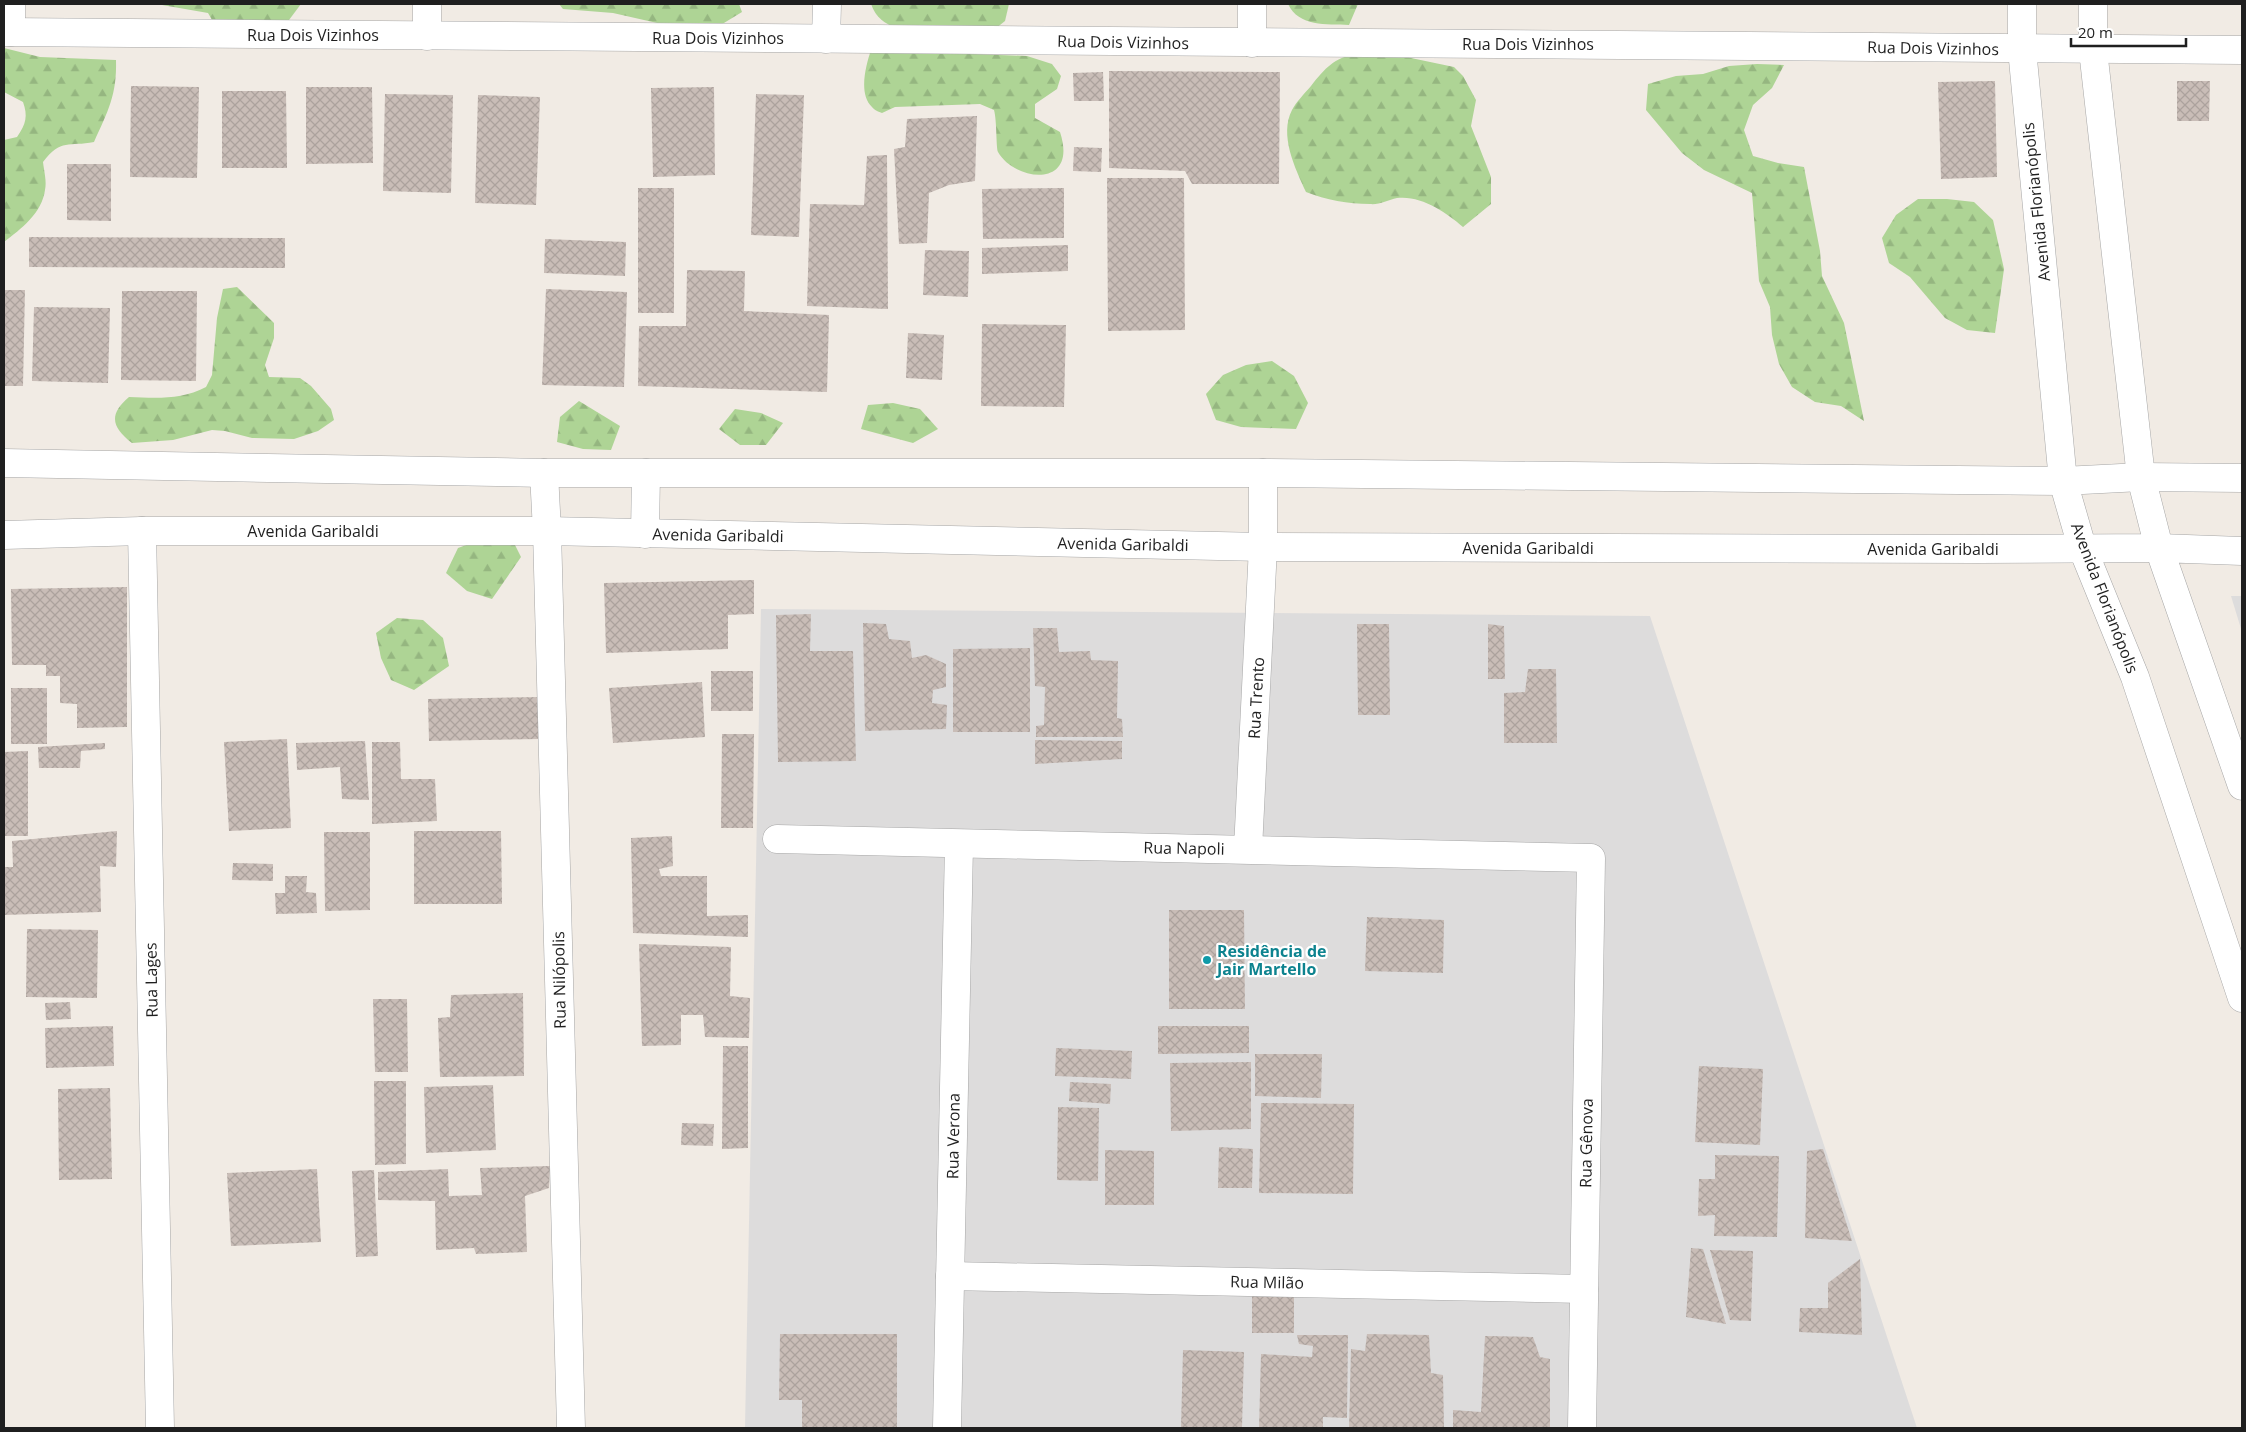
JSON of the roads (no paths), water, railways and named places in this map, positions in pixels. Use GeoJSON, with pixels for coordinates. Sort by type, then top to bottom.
{"type":"FeatureCollection","features":[{"type":"Feature","properties":{"kind":"street"},"geometry":{"type":"LineString","coordinates":[[7,32],[11,4]]}},
{"type":"Feature","properties":{"kind":"street"},"geometry":{"type":"LineString","coordinates":[[427,4],[427,36]]}},
{"type":"Feature","properties":{"kind":"street"},"geometry":{"type":"LineString","coordinates":[[826,4],[826,39]]}},
{"type":"Feature","properties":{"kind":"street"},"geometry":{"type":"LineString","coordinates":[[1252,4],[1252,43]]}},
{"type":"Feature","properties":{"kind":"street","name":"Avenida Florianópolis"},"geometry":{"type":"LineString","coordinates":[[2022,4],[2022,49],[2064,481],[2082,547],[2135,677],[2242,998]]}},
{"type":"Feature","properties":{"kind":"street"},"geometry":{"type":"LineString","coordinates":[[2093,4],[2092,50],[2141,477],[2159,548],[2242,786]]}},
{"type":"Feature","properties":{"kind":"street","name":"Rua Dois Vizinhos"},"geometry":{"type":"LineString","coordinates":[[7,32],[2242,50]]}},
{"type":"Feature","properties":{"kind":"street"},"geometry":{"type":"LineString","coordinates":[[4,462],[544,473],[1264,473],[2064,481],[2141,477],[2242,478]]}},
{"type":"Feature","properties":{"kind":"street","name":"Rua Nilópolis"},"geometry":{"type":"LineString","coordinates":[[544,473],[570,1428]]}},
{"type":"Feature","properties":{"kind":"street"},"geometry":{"type":"LineString","coordinates":[[645,534],[646,473]]}},
{"type":"Feature","properties":{"kind":"street","name":"Rua Trento"},"geometry":{"type":"LineString","coordinates":[[1248,849],[1264,546],[1264,473]]}},
{"type":"Feature","properties":{"kind":"street","name":"Avenida Garibaldi"},"geometry":{"type":"LineString","coordinates":[[4,534],[142,531],[547,531],[1264,546],[1978,550],[2082,547],[2242,550]]}},
{"type":"Feature","properties":{"kind":"street","name":"Rua Lages"},"geometry":{"type":"LineString","coordinates":[[142,531],[160,1428]]}},
{"type":"Feature","properties":{"kind":"street","name":"Rua Napoli"},"geometry":{"type":"LineString","coordinates":[[777,839],[959,845],[1248,849],[1591,858]]}},
{"type":"Feature","properties":{"kind":"street","name":"Rua Verona"},"geometry":{"type":"LineString","coordinates":[[947,1428],[959,845]]}},
{"type":"Feature","properties":{"kind":"street","name":"Rua Gênova"},"geometry":{"type":"LineString","coordinates":[[1582,1428],[1591,858]]}},
{"type":"Feature","properties":{"kind":"street","name":"Rua Milão"},"geometry":{"type":"LineString","coordinates":[[950,1276],[1584,1289]]}},
{"type":"Feature","properties":{"kind":"place","name":"Residência de Jair Martello"},"geometry":{"type":"Point","coordinates":[1207,960]}}]}
